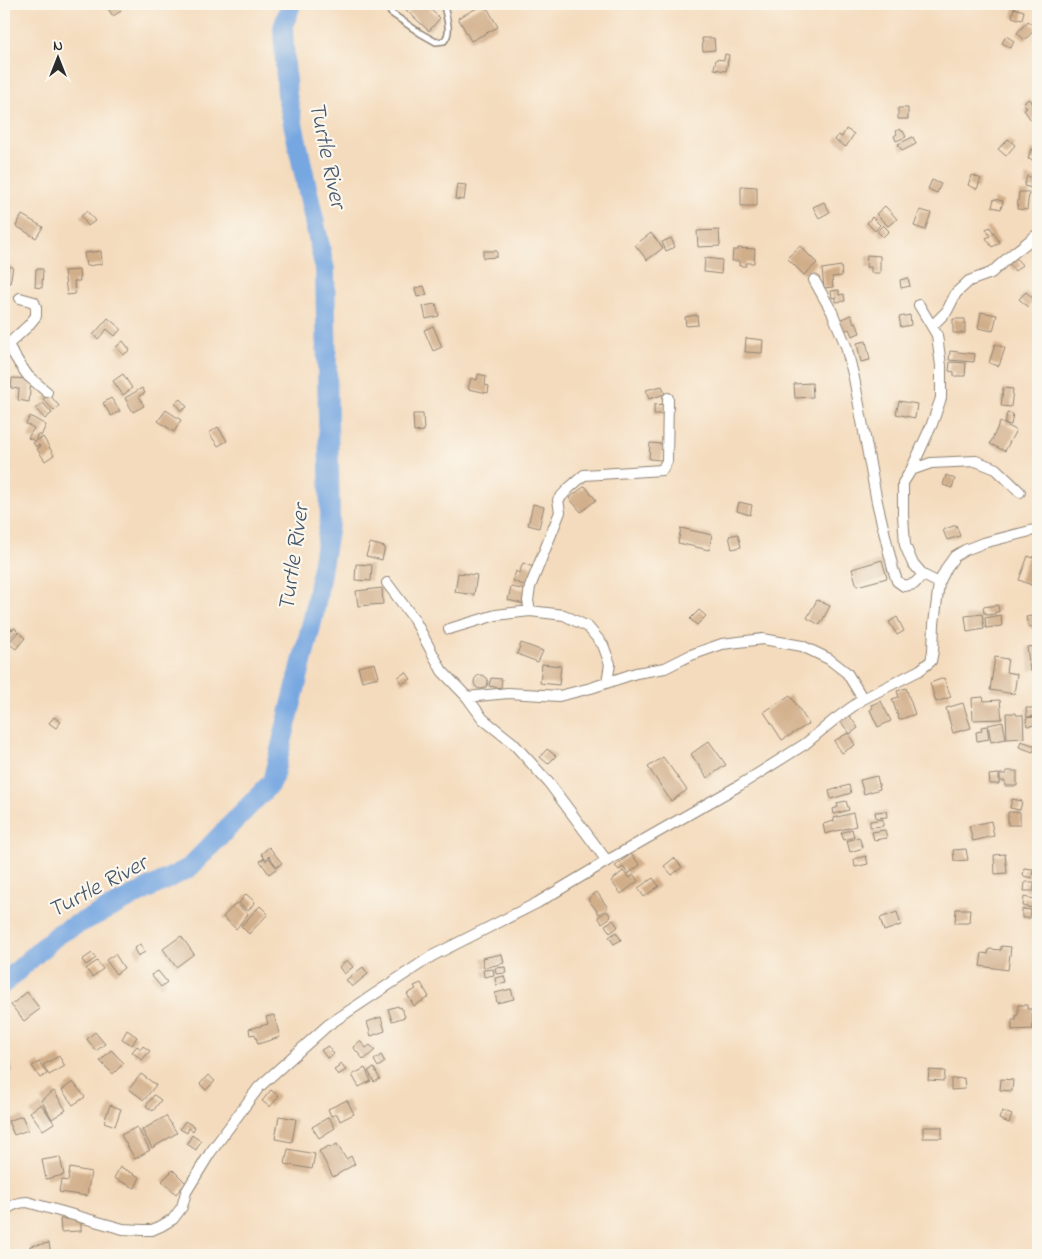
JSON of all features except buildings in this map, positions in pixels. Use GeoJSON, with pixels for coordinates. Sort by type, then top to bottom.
{"type":"FeatureCollection","features":[{"type":"Feature","properties":{"kind":"street"},"geometry":{"type":"LineString","coordinates":[[932,326],[947,311],[956,293],[969,281],[991,273],[1038,234]]}},
{"type":"Feature","properties":{"kind":"street"},"geometry":{"type":"LineString","coordinates":[[814,280],[832,312],[846,346],[854,378],[877,502],[897,581],[904,586],[914,584],[924,575]]}},
{"type":"Feature","properties":{"kind":"street"},"geometry":{"type":"LineString","coordinates":[[20,298],[34,302],[36,316],[6,347],[28,376],[47,392]]}},
{"type":"Feature","properties":{"kind":"street"},"geometry":{"type":"LineString","coordinates":[[919,305],[937,335],[941,366],[941,398],[932,424],[903,483],[902,516],[905,545],[912,562],[924,575],[939,583]]}},
{"type":"Feature","properties":{"kind":"street"},"geometry":{"type":"LineString","coordinates":[[530,611],[528,601],[530,587],[560,512],[558,500],[584,475],[662,470],[668,461],[668,398]]}},
{"type":"Feature","properties":{"kind":"street"},"geometry":{"type":"LineString","coordinates":[[911,470],[931,463],[976,461],[996,469],[1020,492]]}},
{"type":"Feature","properties":{"kind":"street"},"geometry":{"type":"LineString","coordinates":[[4,1211],[15,1203],[27,1202],[123,1229],[143,1230],[152,1230],[173,1219],[182,1208],[186,1192],[210,1153],[259,1087],[328,1026],[432,956],[537,903],[740,785],[805,744],[863,699],[920,670],[930,661],[933,651],[939,583],[955,556],[983,543],[1038,529]]}},
{"type":"Feature","properties":{"kind":"street"},"geometry":{"type":"LineString","coordinates":[[387,583],[414,619],[442,671],[467,697],[483,720],[513,742],[549,783],[607,861]]}},
{"type":"Feature","properties":{"kind":"street"},"geometry":{"type":"LineString","coordinates":[[449,629],[496,615],[530,611],[564,615],[588,627],[603,645],[610,664],[607,682],[591,688]]}},
{"type":"Feature","properties":{"kind":"street"},"geometry":{"type":"LineString","coordinates":[[467,697],[508,693],[558,696],[591,688],[636,673],[665,668],[690,655],[722,644],[763,639],[802,646],[829,659],[847,673],[863,699]]}},
{"type":"Feature","properties":{"kind":"lane"},"geometry":{"type":"LineString","coordinates":[[391,13],[436,42],[444,42],[449,32],[444,4]]}},
{"type":"Feature","properties":{"kind":"waterway","name":"Turtle River"},"geometry":{"type":"LineString","coordinates":[[4,983],[58,934],[189,868],[272,782],[314,614],[330,519],[325,270],[287,96],[283,28],[291,4]]}}]}
